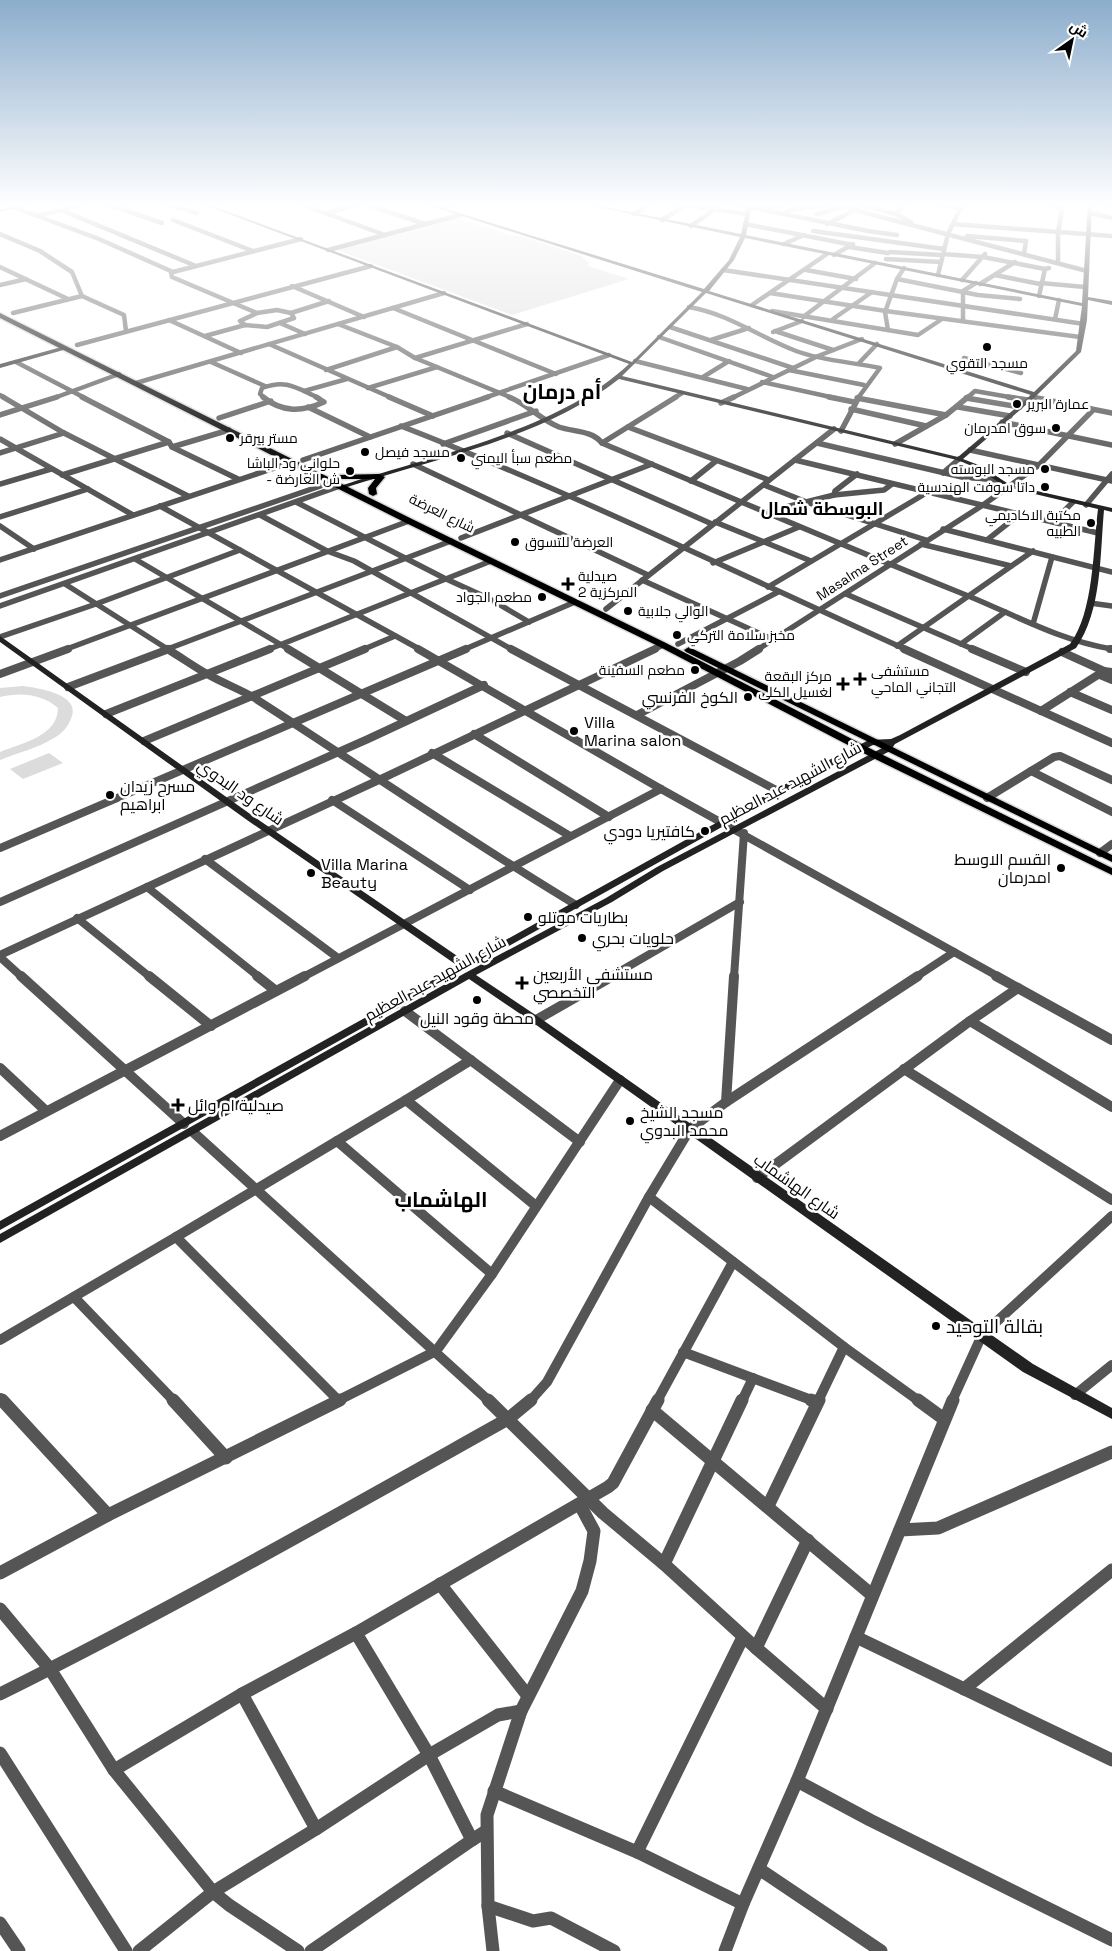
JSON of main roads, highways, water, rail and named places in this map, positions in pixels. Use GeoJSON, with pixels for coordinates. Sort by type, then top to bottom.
{"type":"FeatureCollection","features":[{"type":"Feature","properties":{"kind":"main road","name":"شارع العرضة"},"geometry":{"type":"LineString","coordinates":[[0,307],[77,344],[141,382],[292,462],[345,485],[373,494],[728,668],[872,742],[889,745],[987,798],[1112,859]]}},
{"type":"Feature","properties":{"kind":"main road","name":"شارع العرضة"},"geometry":{"type":"LineString","coordinates":[[0,315],[119,374],[141,382],[219,418],[303,460],[409,521],[663,645],[875,755],[1112,872]]}},
{"type":"Feature","properties":{"kind":"main road"},"geometry":{"type":"LineString","coordinates":[[345,485],[386,474],[372,488],[373,494]]}},
{"type":"Feature","properties":{"kind":"place","name":"مسجد التقوي"},"geometry":{"type":"Point","coordinates":[987,347]}},
{"type":"Feature","properties":{"kind":"place","name":"عمارة البرير"},"geometry":{"type":"Point","coordinates":[1017,404]}},
{"type":"Feature","properties":{"kind":"place","name":"سوق امدرمان"},"geometry":{"type":"Point","coordinates":[1056,428]}},
{"type":"Feature","properties":{"kind":"place","name":"مستر بيرقر"},"geometry":{"type":"Point","coordinates":[230,438]}},
{"type":"Feature","properties":{"kind":"place","name":"مسجد فيصل"},"geometry":{"type":"Point","coordinates":[365,452]}},
{"type":"Feature","properties":{"kind":"place","name":"مطعم سبأ اليمني"},"geometry":{"type":"Point","coordinates":[461,458]}},
{"type":"Feature","properties":{"kind":"place","name":"مسجد البوسته"},"geometry":{"type":"Point","coordinates":[1045,469]}},
{"type":"Feature","properties":{"kind":"place","name":"حلواني ود الباشا - ش العارضة"},"geometry":{"type":"Point","coordinates":[350,471]}},
{"type":"Feature","properties":{"kind":"place","name":"داتا سوفت الهندسية"},"geometry":{"type":"Point","coordinates":[1045,487]}},
{"type":"Feature","properties":{"kind":"place","name":"مكتبة الاكاديمي الطبيه"},"geometry":{"type":"Point","coordinates":[1091,523]}},
{"type":"Feature","properties":{"kind":"place","name":"العرضة للتسوق"},"geometry":{"type":"Point","coordinates":[515,542]}},
{"type":"Feature","properties":{"kind":"place","name":"صيدلية المركزية 2"},"geometry":{"type":"Point","coordinates":[568,584]}},
{"type":"Feature","properties":{"kind":"place","name":"مطعم الجواد"},"geometry":{"type":"Point","coordinates":[542,597]}},
{"type":"Feature","properties":{"kind":"place","name":"الوالي جلابية"},"geometry":{"type":"Point","coordinates":[628,611]}},
{"type":"Feature","properties":{"kind":"place","name":"مخبز سلامة التركي"},"geometry":{"type":"Point","coordinates":[677,635]}},
{"type":"Feature","properties":{"kind":"place","name":"مطعم السفينة"},"geometry":{"type":"Point","coordinates":[695,670]}},
{"type":"Feature","properties":{"kind":"place","name":"مستشفى التجاني الماحي"},"geometry":{"type":"Point","coordinates":[860,679]}},
{"type":"Feature","properties":{"kind":"place","name":"مركز البقعة لغسيل الكلى"},"geometry":{"type":"Point","coordinates":[843,684]}},
{"type":"Feature","properties":{"kind":"place","name":"الكوخ الفرنسي"},"geometry":{"type":"Point","coordinates":[748,697]}},
{"type":"Feature","properties":{"kind":"place","name":"Villa Marina salon"},"geometry":{"type":"Point","coordinates":[574,731]}},
{"type":"Feature","properties":{"kind":"place","name":"مسرح زيدان ابراهيم"},"geometry":{"type":"Point","coordinates":[110,795]}},
{"type":"Feature","properties":{"kind":"place","name":"كافتيريا دودي"},"geometry":{"type":"Point","coordinates":[705,831]}},
{"type":"Feature","properties":{"kind":"place","name":"القسم الاوسط امدرمان"},"geometry":{"type":"Point","coordinates":[1061,868]}},
{"type":"Feature","properties":{"kind":"place","name":"Villa Marina Beauty"},"geometry":{"type":"Point","coordinates":[311,873]}},
{"type":"Feature","properties":{"kind":"place","name":"بطاريات موتلو"},"geometry":{"type":"Point","coordinates":[528,917]}},
{"type":"Feature","properties":{"kind":"place","name":"حلويات بحري"},"geometry":{"type":"Point","coordinates":[582,938]}},
{"type":"Feature","properties":{"kind":"place","name":"مستشفى الأربعين التخصصي"},"geometry":{"type":"Point","coordinates":[522,983]}},
{"type":"Feature","properties":{"kind":"place","name":"محطة وقود النيل"},"geometry":{"type":"Point","coordinates":[477,1000]}},
{"type":"Feature","properties":{"kind":"place","name":"صيدلية ام وائل"},"geometry":{"type":"Point","coordinates":[178,1105]}},
{"type":"Feature","properties":{"kind":"place","name":"مسجد الشيخ محمد البدوي"},"geometry":{"type":"Point","coordinates":[630,1121]}},
{"type":"Feature","properties":{"kind":"place","name":"بقالة التوحيد"},"geometry":{"type":"Point","coordinates":[936,1326]}},
{"type":"Feature","properties":{"kind":"district","name":"أم درمان"},"geometry":{"type":"Point","coordinates":[562,392]}},
{"type":"Feature","properties":{"kind":"district","name":"البوسطة شمال"},"geometry":{"type":"Point","coordinates":[822,509]}},
{"type":"Feature","properties":{"kind":"district","name":"الهاشماب"},"geometry":{"type":"Point","coordinates":[441,1200]}}]}
